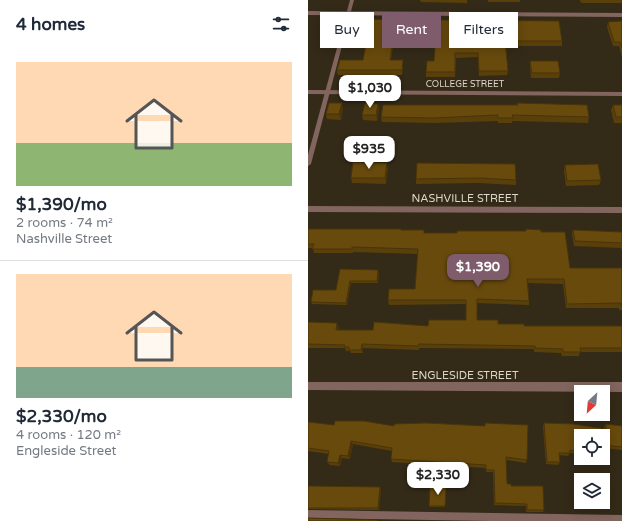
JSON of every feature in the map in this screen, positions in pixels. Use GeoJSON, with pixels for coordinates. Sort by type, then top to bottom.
{"type":"FeatureCollection","features":[{"type":"Feature","properties":{"kind":"street"},"geometry":{"type":"LineString","coordinates":[[308,13],[320,13]]}},
{"type":"Feature","properties":{"kind":"street"},"geometry":{"type":"LineString","coordinates":[[374,13],[622,15]]}},
{"type":"Feature","properties":{"kind":"street","name":"COLLEGE STREET"},"geometry":{"type":"LineString","coordinates":[[308,92],[622,94]]}},
{"type":"Feature","properties":{"kind":"street","name":"NASHVILLE STREET"},"geometry":{"type":"LineString","coordinates":[[308,209],[622,210]]}},
{"type":"Feature","properties":{"kind":"street","name":"ENGLESIDE STREET"},"geometry":{"type":"LineString","coordinates":[[308,386],[622,387]]}},
{"type":"Feature","properties":{"kind":"lane"},"geometry":{"type":"LineString","coordinates":[[348,12],[352,0]]}},
{"type":"Feature","properties":{"kind":"lane"},"geometry":{"type":"LineString","coordinates":[[308,164],[339,48]]}},
{"type":"Feature","properties":{"kind":"lane"},"geometry":{"type":"LineString","coordinates":[[308,514],[622,519]]}},
{"type":"Feature","properties":{"kind":"building"},"geometry":{"type":"Polygon","coordinates":[[[374,19],[382,20],[382,48],[392,48],[390,60],[403,60],[402,70],[337,70],[340,60],[363,60],[365,48],[374,48],[374,19]]]}},
{"type":"Feature","properties":{"kind":"building"},"geometry":{"type":"Polygon","coordinates":[[[441,20],[449,20],[449,48],[506,48],[508,71],[479,71],[478,53],[455,53],[455,72],[426,72],[427,61],[434,61],[435,48],[441,48],[441,20]]]}},
{"type":"Feature","properties":{"kind":"building"},"geometry":{"type":"Polygon","coordinates":[[[518,21],[559,21],[562,41],[518,41],[518,21]]]}},
{"type":"Feature","properties":{"kind":"building"},"geometry":{"type":"Polygon","coordinates":[[[622,21],[622,48],[620,42],[614,42],[608,22],[622,21]]]}},
{"type":"Feature","properties":{"kind":"building"},"geometry":{"type":"Polygon","coordinates":[[[530,61],[558,61],[560,73],[532,73],[530,61]]]}},
{"type":"Feature","properties":{"kind":"building"},"geometry":{"type":"Polygon","coordinates":[[[329,103],[342,103],[339,114],[326,114],[329,103]]]}},
{"type":"Feature","properties":{"kind":"building"},"geometry":{"type":"Polygon","coordinates":[[[365,103],[378,104],[376,115],[362,115],[365,103]]]}},
{"type":"Feature","properties":{"kind":"building"},"geometry":{"type":"Polygon","coordinates":[[[517,103],[587,105],[589,117],[512,115],[513,118],[498,118],[498,115],[433,118],[381,117],[383,105],[518,105],[517,103]]]}},
{"type":"Feature","properties":{"kind":"building"},"geometry":{"type":"Polygon","coordinates":[[[613,105],[622,105],[622,117],[616,117],[613,105]]]}},
{"type":"Feature","properties":{"kind":"building"},"geometry":{"type":"Polygon","coordinates":[[[353,162],[387,163],[385,178],[351,178],[353,162]]]}},
{"type":"Feature","properties":{"kind":"building"},"geometry":{"type":"Polygon","coordinates":[[[417,163],[515,164],[516,180],[480,178],[416,179],[417,163]]]}},
{"type":"Feature","properties":{"kind":"building"},"geometry":{"type":"Polygon","coordinates":[[[598,164],[601,180],[567,181],[565,165],[598,164]]]}},
{"type":"Feature","properties":{"kind":"building"},"geometry":{"type":"Polygon","coordinates":[[[308,229],[401,229],[424,230],[424,233],[457,233],[457,231],[526,231],[526,229],[541,230],[541,232],[565,232],[570,268],[622,268],[622,306],[621,303],[567,304],[564,279],[527,279],[529,301],[477,299],[477,320],[498,320],[498,324],[524,324],[524,326],[622,326],[622,348],[580,348],[581,352],[563,352],[563,349],[535,348],[535,346],[419,344],[418,346],[362,344],[361,350],[349,350],[349,347],[344,347],[345,345],[308,344],[308,322],[337,323],[336,330],[373,330],[374,322],[428,326],[429,320],[466,320],[466,300],[388,300],[389,289],[415,289],[418,249],[352,247],[352,249],[312,249],[314,244],[308,244],[308,229]]]}},
{"type":"Feature","properties":{"kind":"building"},"geometry":{"type":"Polygon","coordinates":[[[573,230],[622,232],[622,243],[575,241],[573,230]]]}},
{"type":"Feature","properties":{"kind":"building"},"geometry":{"type":"Polygon","coordinates":[[[340,269],[378,270],[377,281],[350,281],[346,303],[311,302],[313,290],[336,290],[340,269]]]}},
{"type":"Feature","properties":{"kind":"building"},"geometry":{"type":"Polygon","coordinates":[[[335,421],[364,421],[394,426],[394,424],[426,423],[485,426],[485,423],[528,425],[527,460],[506,457],[507,484],[511,484],[511,486],[543,486],[544,510],[527,510],[527,504],[495,503],[494,470],[486,470],[486,465],[391,459],[392,448],[351,441],[348,456],[340,455],[338,463],[327,462],[329,451],[308,448],[308,422],[334,425],[335,421]]]}},
{"type":"Feature","properties":{"kind":"building"},"geometry":{"type":"Polygon","coordinates":[[[544,423],[573,424],[606,429],[574,429],[574,451],[570,450],[570,453],[559,453],[560,462],[547,462],[544,423]]]}},
{"type":"Feature","properties":{"kind":"building"},"geometry":{"type":"Polygon","coordinates":[[[606,424],[622,426],[622,447],[610,446],[610,429],[606,429],[606,424]]]}},
{"type":"Feature","properties":{"kind":"building"},"geometry":{"type":"Polygon","coordinates":[[[308,486],[380,487],[378,508],[308,508],[308,486]]]}},
{"type":"Feature","properties":{"kind":"building"},"geometry":{"type":"Polygon","coordinates":[[[430,487],[446,487],[445,506],[429,506],[430,487]]]}},
{"type":"Feature","properties":{"kind":"building"},"geometry":{"type":"Polygon","coordinates":[[[308,518],[377,520],[377,521],[308,521],[308,518]]]}}]}
